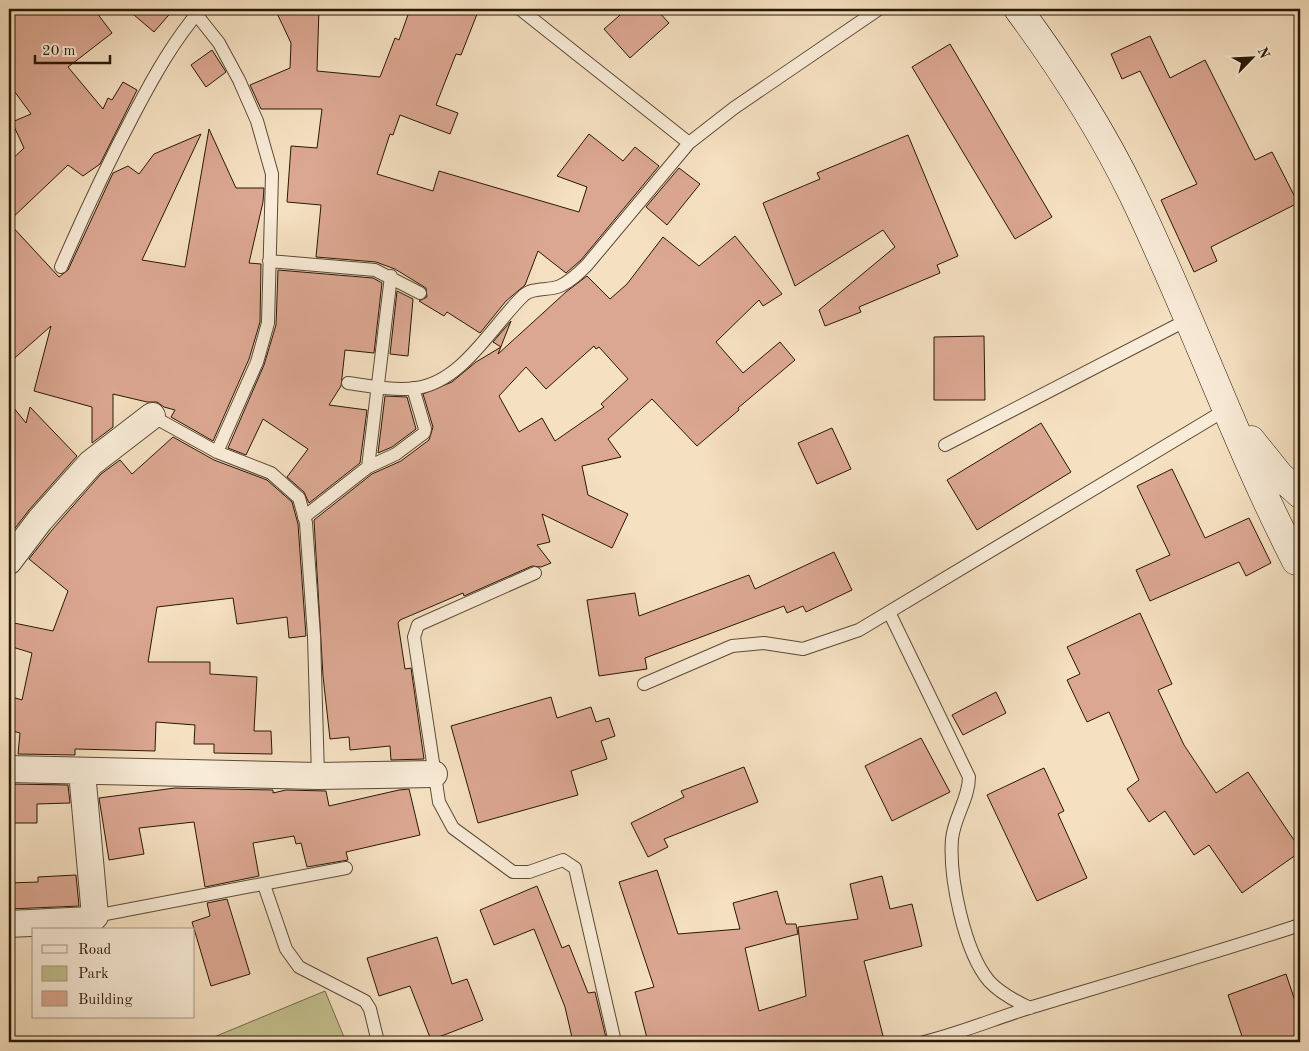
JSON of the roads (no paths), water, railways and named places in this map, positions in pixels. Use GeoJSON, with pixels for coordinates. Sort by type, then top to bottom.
{"type":"FeatureCollection","features":[{"type":"Feature","properties":{"kind":"street"},"geometry":{"type":"LineString","coordinates":[[1018,9],[1058,67],[1119,167],[1189,319],[1272,515],[1299,561]]}},
{"type":"Feature","properties":{"kind":"street"},"geometry":{"type":"LineString","coordinates":[[1227,409],[1280,476],[1300,494]]}},
{"type":"Feature","properties":{"kind":"street"},"geometry":{"type":"LineString","coordinates":[[9,561],[40,520],[91,463],[152,416]]}},
{"type":"Feature","properties":{"kind":"street"},"geometry":{"type":"LineString","coordinates":[[9,769],[318,776],[434,774]]}},
{"type":"Feature","properties":{"kind":"street"},"geometry":{"type":"LineString","coordinates":[[9,924],[91,920],[95,916],[82,772]]}},
{"type":"Feature","properties":{"kind":"lane"},"geometry":{"type":"LineString","coordinates":[[520,9],[689,143]]}},
{"type":"Feature","properties":{"kind":"lane"},"geometry":{"type":"LineString","coordinates":[[348,384],[414,388],[427,385],[448,374],[466,360],[525,294],[559,287],[571,280],[587,265],[689,143],[734,108],[879,9]]}},
{"type":"Feature","properties":{"kind":"lane"},"geometry":{"type":"LineString","coordinates":[[61,267],[112,156],[157,72],[198,12],[219,43],[239,80],[257,121],[267,150],[272,174],[268,323],[257,362],[217,452]]}},
{"type":"Feature","properties":{"kind":"lane"},"geometry":{"type":"LineString","coordinates":[[269,260],[375,270],[391,276],[420,293]]}},
{"type":"Feature","properties":{"kind":"lane"},"geometry":{"type":"LineString","coordinates":[[368,467],[391,276]]}},
{"type":"Feature","properties":{"kind":"lane"},"geometry":{"type":"LineString","coordinates":[[945,445],[1189,319]]}},
{"type":"Feature","properties":{"kind":"lane"},"geometry":{"type":"LineString","coordinates":[[304,517],[368,467],[396,454],[424,433],[426,429],[414,388]]}},
{"type":"Feature","properties":{"kind":"lane"},"geometry":{"type":"LineString","coordinates":[[644,684],[732,646],[764,643],[803,649],[859,630],[1227,409]]}},
{"type":"Feature","properties":{"kind":"lane"},"geometry":{"type":"LineString","coordinates":[[152,416],[217,452],[254,465],[279,478],[299,498],[304,517],[314,636],[318,776]]}},
{"type":"Feature","properties":{"kind":"lane"},"geometry":{"type":"LineString","coordinates":[[535,573],[418,625],[414,637],[434,774],[439,802],[453,828],[513,872],[529,872],[563,860],[575,868],[615,1042]]}},
{"type":"Feature","properties":{"kind":"lane"},"geometry":{"type":"LineString","coordinates":[[889,612],[969,777],[969,789],[959,809],[952,839],[957,901],[973,957],[989,981],[1011,1000],[1030,1008]]}},
{"type":"Feature","properties":{"kind":"lane"},"geometry":{"type":"LineString","coordinates":[[95,916],[346,868]]}},
{"type":"Feature","properties":{"kind":"lane"},"geometry":{"type":"LineString","coordinates":[[264,885],[286,949],[299,967],[365,1001],[370,1009],[378,1042]]}},
{"type":"Feature","properties":{"kind":"lane"},"geometry":{"type":"LineString","coordinates":[[924,1042],[1030,1008],[1204,957],[1300,925]]}}]}
